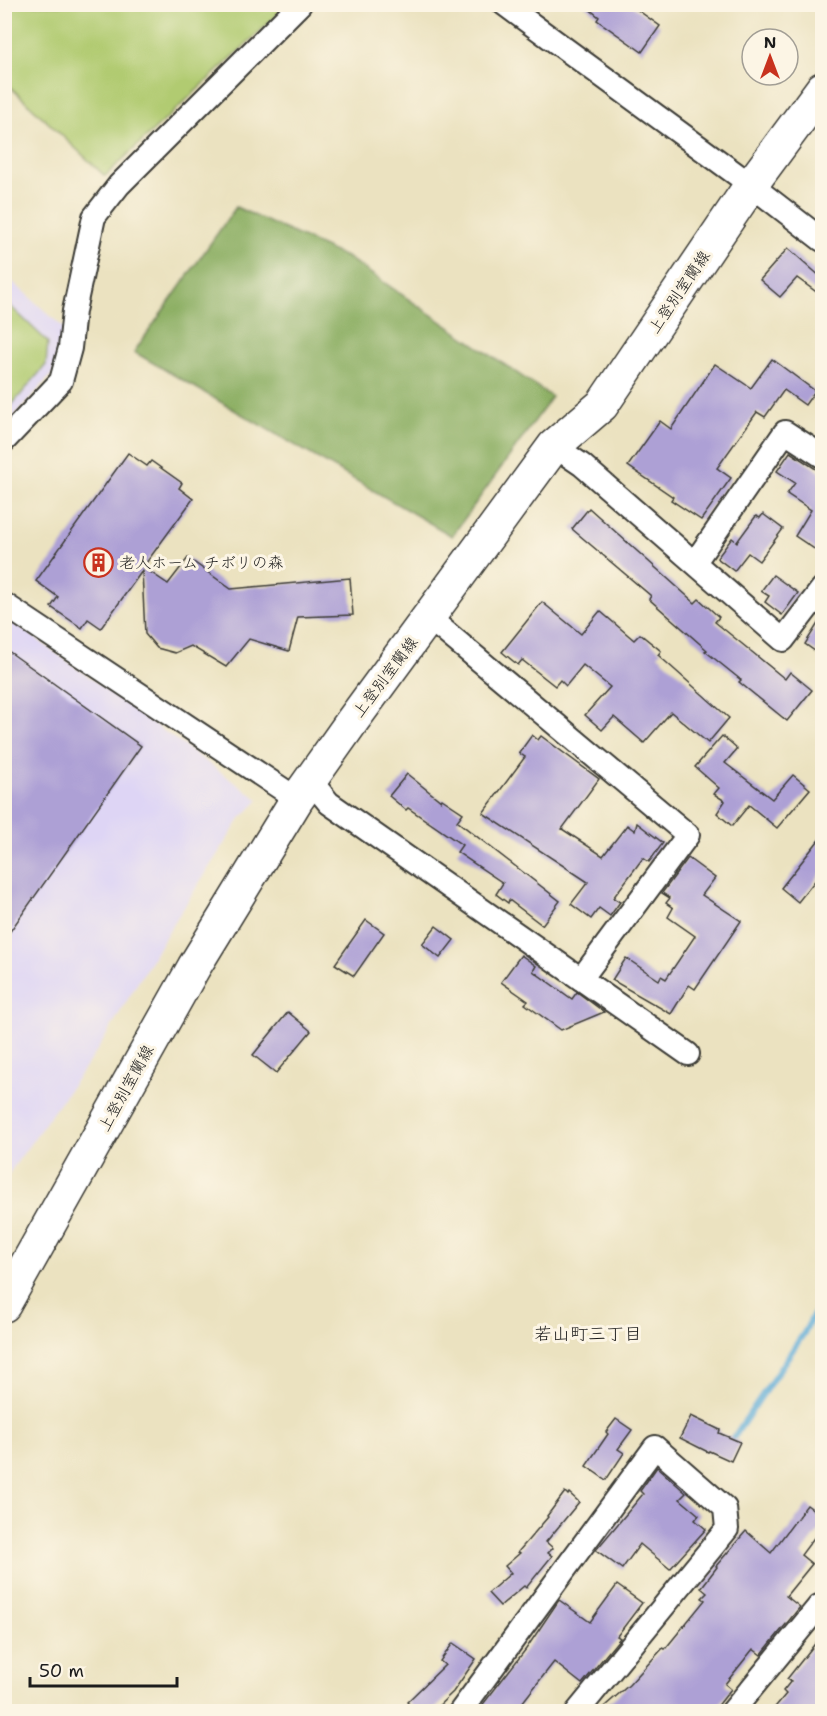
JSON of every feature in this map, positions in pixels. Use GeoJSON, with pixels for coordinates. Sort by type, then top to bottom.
{"type":"FeatureCollection","features":[{"type":"Feature","properties":{"kind":"main road","name":"上登別室蘭線"},"geometry":{"type":"LineString","coordinates":[[4,1305],[194,967],[304,790],[554,446],[602,405],[751,185],[822,89]]}},
{"type":"Feature","properties":{"kind":"street"},"geometry":{"type":"LineString","coordinates":[[4,441],[61,381],[70,348],[74,311],[94,217],[119,185],[300,4]]}},
{"type":"Feature","properties":{"kind":"street"},"geometry":{"type":"LineString","coordinates":[[504,4],[751,185],[822,240]]}},
{"type":"Feature","properties":{"kind":"street"},"geometry":{"type":"LineString","coordinates":[[694,562],[785,432],[822,456]]}},
{"type":"Feature","properties":{"kind":"street"},"geometry":{"type":"LineString","coordinates":[[554,446],[582,465],[783,640],[822,589]]}},
{"type":"Feature","properties":{"kind":"street"},"geometry":{"type":"LineString","coordinates":[[4,604],[304,790],[329,803],[688,1054]]}},
{"type":"Feature","properties":{"kind":"street"},"geometry":{"type":"LineString","coordinates":[[429,618],[688,835],[581,979]]}},
{"type":"Feature","properties":{"kind":"street"},"geometry":{"type":"LineString","coordinates":[[460,1712],[655,1447],[725,1508],[727,1529],[577,1712]]}},
{"type":"Feature","properties":{"kind":"street"},"geometry":{"type":"LineString","coordinates":[[732,1712],[819,1606],[822,1609]]}},
{"type":"Feature","properties":{"kind":"shaded area"},"geometry":{"type":"Polygon","coordinates":[[[5,275],[65,329],[53,373],[5,426],[5,275]]]}},
{"type":"Feature","properties":{"kind":"shaded area"},"geometry":{"type":"Polygon","coordinates":[[[5,616],[259,800],[240,819],[168,932],[98,1049],[5,1179],[5,616]]]}},
{"type":"Feature","properties":{"kind":"green space"},"geometry":{"type":"Polygon","coordinates":[[[4,5],[288,5],[105,176],[5,82],[4,5]]]}},
{"type":"Feature","properties":{"kind":"green space"},"geometry":{"type":"Polygon","coordinates":[[[236,207],[348,258],[552,397],[452,536],[134,352],[236,207]]]}},
{"type":"Feature","properties":{"kind":"green space"},"geometry":{"type":"Polygon","coordinates":[[[5,301],[48,342],[46,365],[5,413],[5,301]]]}},
{"type":"Feature","properties":{"kind":"building"},"geometry":{"type":"Polygon","coordinates":[[[583,4],[629,4],[660,26],[642,52],[597,20],[599,17],[583,4]]]}},
{"type":"Feature","properties":{"kind":"building"},"geometry":{"type":"Polygon","coordinates":[[[788,248],[822,278],[822,296],[797,278],[780,297],[760,280],[788,248]]]}},
{"type":"Feature","properties":{"kind":"building"},"geometry":{"type":"Polygon","coordinates":[[[772,359],[815,391],[805,405],[784,390],[765,417],[757,412],[717,468],[731,478],[701,520],[671,500],[673,497],[628,466],[660,421],[671,429],[715,364],[751,388],[772,359]]]}},
{"type":"Feature","properties":{"kind":"building"},"geometry":{"type":"Polygon","coordinates":[[[790,452],[822,473],[822,554],[795,536],[811,510],[787,494],[795,483],[777,471],[790,452]]]}},
{"type":"Feature","properties":{"kind":"building","name":"老人ホーム チボリの森"},"geometry":{"type":"Polygon","coordinates":[[[128,453],[147,466],[151,461],[182,483],[179,488],[193,499],[143,567],[168,584],[188,558],[231,589],[350,578],[353,615],[298,617],[289,651],[249,639],[226,667],[191,646],[175,653],[157,648],[145,634],[142,571],[101,628],[88,619],[82,628],[51,607],[58,597],[36,581],[128,453]]]}},
{"type":"Feature","properties":{"kind":"building"},"geometry":{"type":"Polygon","coordinates":[[[589,508],[695,603],[699,599],[719,617],[715,622],[785,679],[790,672],[812,690],[787,721],[739,682],[741,680],[705,651],[707,650],[649,599],[651,596],[572,529],[589,508]]]}},
{"type":"Feature","properties":{"kind":"building"},"geometry":{"type":"Polygon","coordinates":[[[763,514],[783,529],[759,561],[748,553],[734,571],[717,558],[732,538],[737,542],[756,516],[760,518],[763,514]]]}},
{"type":"Feature","properties":{"kind":"building"},"geometry":{"type":"Polygon","coordinates":[[[773,575],[798,593],[782,615],[765,602],[769,596],[761,591],[773,575]]]}},
{"type":"Feature","properties":{"kind":"building"},"geometry":{"type":"Polygon","coordinates":[[[542,602],[581,634],[600,611],[634,640],[640,634],[661,651],[658,655],[729,718],[708,743],[671,712],[644,743],[614,717],[602,730],[585,715],[610,687],[583,665],[566,686],[560,680],[555,686],[522,660],[518,665],[502,652],[542,602]]]}},
{"type":"Feature","properties":{"kind":"building"},"geometry":{"type":"Polygon","coordinates":[[[822,617],[822,656],[805,644],[822,617]]]}},
{"type":"Feature","properties":{"kind":"building"},"geometry":{"type":"Polygon","coordinates":[[[4,648],[141,746],[4,940],[4,648]]]}},
{"type":"Feature","properties":{"kind":"building"},"geometry":{"type":"Polygon","coordinates":[[[532,735],[538,740],[541,736],[599,779],[562,829],[603,856],[627,825],[635,831],[637,823],[663,843],[649,862],[643,858],[613,898],[620,902],[610,916],[599,908],[591,919],[571,904],[588,882],[483,813],[525,757],[519,753],[532,735]]]}},
{"type":"Feature","properties":{"kind":"building"},"geometry":{"type":"Polygon","coordinates":[[[722,736],[737,749],[725,763],[772,799],[793,775],[810,789],[777,828],[749,805],[732,826],[717,813],[725,801],[714,794],[719,788],[695,767],[722,736]]]}},
{"type":"Feature","properties":{"kind":"building"},"geometry":{"type":"Polygon","coordinates":[[[407,774],[441,801],[442,799],[463,813],[457,821],[560,901],[542,925],[509,900],[508,903],[496,894],[503,883],[457,852],[462,845],[408,808],[406,810],[389,796],[407,774]]]}},
{"type":"Feature","properties":{"kind":"building"},"geometry":{"type":"Polygon","coordinates":[[[822,836],[822,872],[798,902],[781,888],[822,836]]]}},
{"type":"Feature","properties":{"kind":"building"},"geometry":{"type":"Polygon","coordinates":[[[688,858],[715,878],[702,895],[741,921],[695,989],[689,985],[671,1014],[612,980],[626,958],[659,980],[661,976],[666,979],[695,936],[668,917],[673,908],[666,903],[670,898],[662,893],[688,858]]]}},
{"type":"Feature","properties":{"kind":"building"},"geometry":{"type":"Polygon","coordinates":[[[366,920],[384,933],[354,976],[335,964],[366,920]]]}},
{"type":"Feature","properties":{"kind":"building"},"geometry":{"type":"Polygon","coordinates":[[[436,926],[454,940],[440,958],[422,944],[436,926]]]}},
{"type":"Feature","properties":{"kind":"building"},"geometry":{"type":"Polygon","coordinates":[[[521,955],[536,966],[533,971],[572,999],[577,992],[604,1012],[561,1030],[525,1004],[528,1001],[501,982],[521,955]]]}},
{"type":"Feature","properties":{"kind":"building"},"geometry":{"type":"Polygon","coordinates":[[[288,1012],[311,1031],[276,1073],[253,1055],[288,1012]]]}},
{"type":"Feature","properties":{"kind":"building"},"geometry":{"type":"Polygon","coordinates":[[[691,1416],[720,1430],[719,1433],[740,1442],[731,1461],[680,1438],[691,1416]]]}},
{"type":"Feature","properties":{"kind":"building"},"geometry":{"type":"Polygon","coordinates":[[[616,1419],[632,1430],[618,1449],[624,1453],[606,1480],[586,1466],[616,1419]]]}},
{"type":"Feature","properties":{"kind":"building"},"geometry":{"type":"Polygon","coordinates":[[[657,1467],[686,1493],[680,1499],[699,1515],[695,1520],[706,1529],[670,1569],[640,1544],[622,1569],[596,1550],[643,1494],[640,1491],[657,1467]]]}},
{"type":"Feature","properties":{"kind":"building"},"geometry":{"type":"Polygon","coordinates":[[[565,1492],[579,1502],[546,1542],[553,1548],[548,1553],[552,1556],[526,1588],[524,1586],[500,1606],[488,1593],[511,1573],[505,1566],[520,1553],[518,1552],[548,1517],[565,1492]]]}},
{"type":"Feature","properties":{"kind":"building"},"geometry":{"type":"Polygon","coordinates":[[[807,1505],[822,1516],[822,1527],[801,1555],[812,1564],[786,1596],[800,1607],[761,1655],[753,1649],[725,1684],[731,1689],[713,1712],[598,1712],[629,1685],[663,1648],[665,1649],[705,1600],[702,1598],[707,1593],[701,1588],[716,1566],[746,1531],[771,1553],[807,1505]]]}},
{"type":"Feature","properties":{"kind":"building"},"geometry":{"type":"Polygon","coordinates":[[[617,1585],[642,1603],[617,1636],[620,1638],[582,1684],[554,1662],[515,1712],[477,1712],[526,1649],[559,1600],[590,1622],[617,1585]]]}},
{"type":"Feature","properties":{"kind":"building"},"geometry":{"type":"Polygon","coordinates":[[[822,1635],[822,1712],[771,1712],[786,1694],[783,1691],[791,1681],[787,1679],[822,1635]]]}},
{"type":"Feature","properties":{"kind":"building"},"geometry":{"type":"Polygon","coordinates":[[[453,1643],[476,1659],[453,1692],[432,1712],[416,1712],[407,1702],[445,1665],[440,1661],[453,1643]]]}},
{"type":"Feature","properties":{"kind":"waterway"},"geometry":{"type":"LineString","coordinates":[[734,1437],[804,1333],[822,1298]]}},
{"type":"Feature","properties":{"kind":"place","name":"老人ホーム チボリの森"},"geometry":{"type":"Point","coordinates":[98,562]}},
{"type":"Feature","properties":{"kind":"district","name":"若山町三丁目"},"geometry":{"type":"Point","coordinates":[588,1334]}}]}
